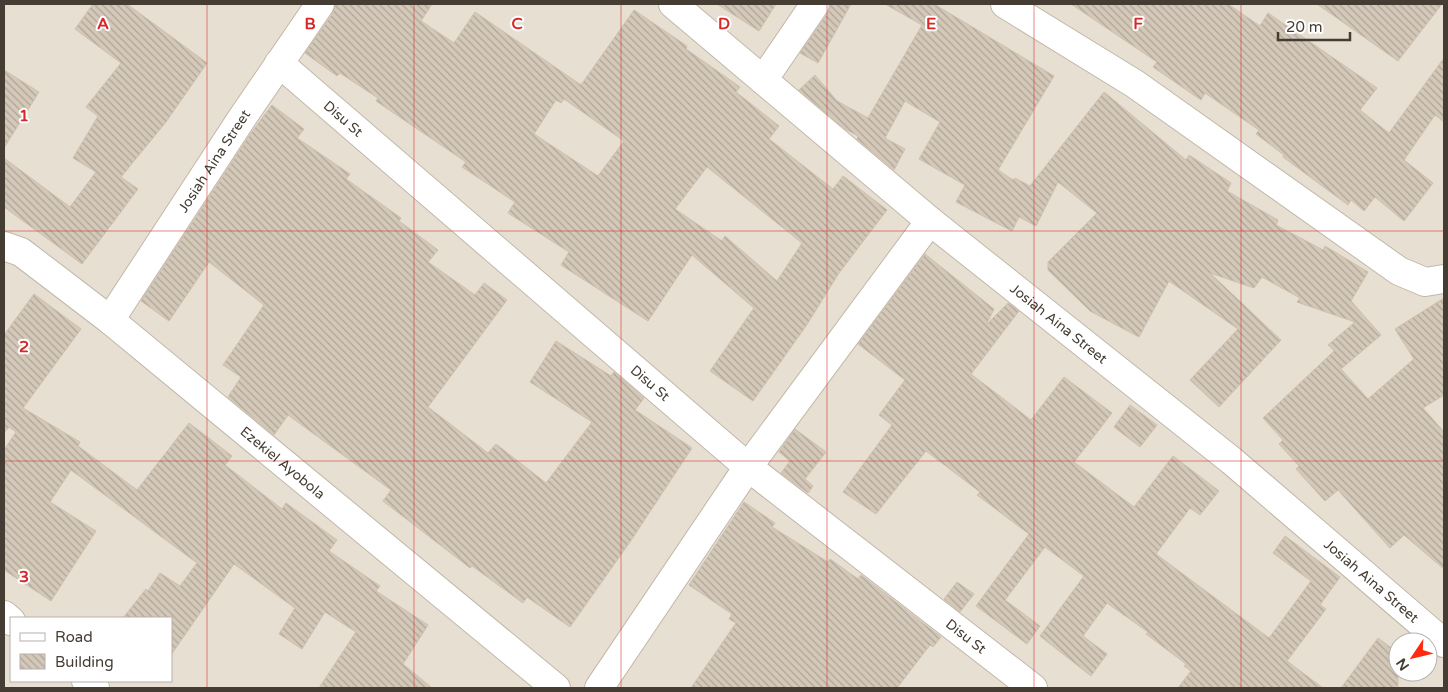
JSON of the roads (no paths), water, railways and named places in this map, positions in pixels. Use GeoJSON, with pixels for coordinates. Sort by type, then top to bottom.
{"type":"FeatureCollection","features":[{"type":"Feature","properties":{"kind":"street","name":"Josiah Aina Street"},"geometry":{"type":"LineString","coordinates":[[110,320],[320,4]]}},
{"type":"Feature","properties":{"kind":"street","name":"Josiah Aina Street"},"geometry":{"type":"LineString","coordinates":[[672,4],[930,221],[1232,461],[1444,643]]}},
{"type":"Feature","properties":{"kind":"street"},"geometry":{"type":"LineString","coordinates":[[763,80],[815,4]]}},
{"type":"Feature","properties":{"kind":"street"},"geometry":{"type":"LineString","coordinates":[[1004,4],[1135,84],[1398,271],[1425,282],[1444,279]]}},
{"type":"Feature","properties":{"kind":"street","name":"Disu St"},"geometry":{"type":"LineString","coordinates":[[279,63],[748,467],[1033,688]]}},
{"type":"Feature","properties":{"kind":"street"},"geometry":{"type":"LineString","coordinates":[[599,688],[748,467],[930,221]]}},
{"type":"Feature","properties":{"kind":"street","name":"Ezekiel Ayobola"},"geometry":{"type":"LineString","coordinates":[[4,246],[21,252],[110,320],[556,688]]}}]}
